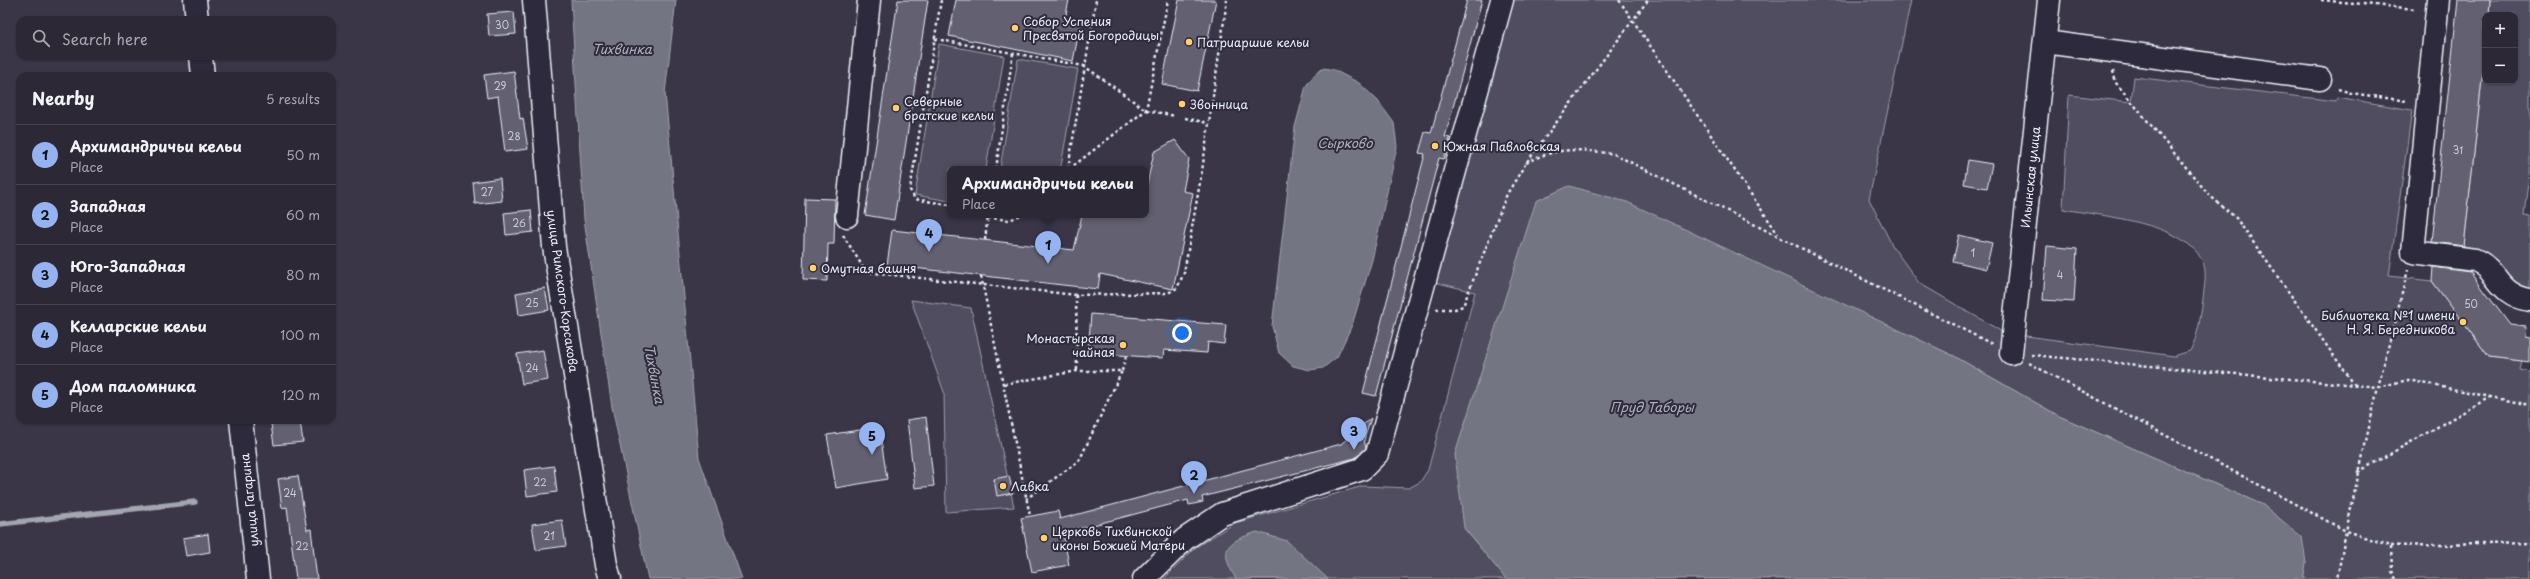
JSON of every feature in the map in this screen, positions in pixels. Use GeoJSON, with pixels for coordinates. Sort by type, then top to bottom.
{"type":"FeatureCollection","features":[{"type":"Feature","properties":{"kind":"street"},"geometry":{"type":"LineString","coordinates":[[195,0],[197,16]]}},
{"type":"Feature","properties":{"kind":"street","name":"улица Римского-Корсакова"},"geometry":{"type":"LineString","coordinates":[[534,0],[554,247],[606,565],[610,579]]}},
{"type":"Feature","properties":{"kind":"street"},"geometry":{"type":"LineString","coordinates":[[845,225],[869,0]]}},
{"type":"Feature","properties":{"kind":"street"},"geometry":{"type":"LineString","coordinates":[[1144,579],[1185,538],[1222,514],[1362,469],[1377,454],[1502,0]]}},
{"type":"Feature","properties":{"kind":"street","name":"Ильинская улица"},"geometry":{"type":"LineString","coordinates":[[2011,354],[2050,0]]}},
{"type":"Feature","properties":{"kind":"street"},"geometry":{"type":"LineString","coordinates":[[2438,6],[2413,252],[2475,260],[2482,263],[2507,292],[2518,298],[2530,300]]}},
{"type":"Feature","properties":{"kind":"street"},"geometry":{"type":"LineString","coordinates":[[2045,42],[2320,79]]}},
{"type":"Feature","properties":{"kind":"street"},"geometry":{"type":"LineString","coordinates":[[202,60],[203,72]]}},
{"type":"Feature","properties":{"kind":"street","name":"улица Гагарина"},"geometry":{"type":"LineString","coordinates":[[240,424],[258,579]]}},
{"type":"Feature","properties":{"kind":"path"},"geometry":{"type":"LineString","coordinates":[[941,0],[910,190],[915,199],[947,205]]}},
{"type":"Feature","properties":{"kind":"path"},"geometry":{"type":"LineString","coordinates":[[1068,166],[1096,0]]}},
{"type":"Feature","properties":{"kind":"path"},"geometry":{"type":"LineString","coordinates":[[1072,166],[1146,110],[1168,0]]}},
{"type":"Feature","properties":{"kind":"path"},"geometry":{"type":"LineString","coordinates":[[845,225],[866,272],[1076,294],[1168,293],[1177,288],[1184,272],[1202,171],[1227,0]]}},
{"type":"Feature","properties":{"kind":"path"},"geometry":{"type":"LineString","coordinates":[[1618,0],[1778,235]]}},
{"type":"Feature","properties":{"kind":"path"},"geometry":{"type":"LineString","coordinates":[[1416,309],[1454,309],[1463,306],[1507,194],[1526,163],[1648,0]]}},
{"type":"Feature","properties":{"kind":"path"},"geometry":{"type":"LineString","coordinates":[[2321,0],[2438,6]]}},
{"type":"Feature","properties":{"kind":"path"},"geometry":{"type":"LineString","coordinates":[[935,39],[1084,66],[1146,110],[1175,116]]}},
{"type":"Feature","properties":{"kind":"path"},"geometry":{"type":"LineString","coordinates":[[2112,51],[2112,68],[2116,83],[2209,195],[2236,218],[2355,385]]}},
{"type":"Feature","properties":{"kind":"path"},"geometry":{"type":"LineString","coordinates":[[996,166],[1013,53]]}},
{"type":"Feature","properties":{"kind":"path"},"geometry":{"type":"LineString","coordinates":[[2320,79],[2351,93],[2428,103]]}},
{"type":"Feature","properties":{"kind":"path"},"geometry":{"type":"LineString","coordinates":[[1185,118],[1208,123]]}},
{"type":"Feature","properties":{"kind":"path"},"geometry":{"type":"LineString","coordinates":[[1526,163],[1554,151],[1578,149],[1614,154],[1778,235],[2011,354],[2346,531],[2391,546],[2530,543]]}},
{"type":"Feature","properties":{"kind":"path"},"geometry":{"type":"LineString","coordinates":[[985,240],[988,218]]}},
{"type":"Feature","properties":{"kind":"path"},"geometry":{"type":"LineString","coordinates":[[999,218],[1010,220],[1014,218]]}},
{"type":"Feature","properties":{"kind":"path"},"geometry":{"type":"LineString","coordinates":[[2337,579],[2358,472],[2378,387],[2413,252]]}},
{"type":"Feature","properties":{"kind":"path"},"geometry":{"type":"LineString","coordinates":[[981,276],[981,284],[1004,384],[1030,516]]}},
{"type":"Feature","properties":{"kind":"path"},"geometry":{"type":"LineString","coordinates":[[1076,294],[1077,371]]}},
{"type":"Feature","properties":{"kind":"path"},"geometry":{"type":"LineString","coordinates":[[2011,354],[2378,387],[2408,380],[2530,405]]}},
{"type":"Feature","properties":{"kind":"path"},"geometry":{"type":"LineString","coordinates":[[1026,499],[1079,461],[1122,371],[1126,356]]}},
{"type":"Feature","properties":{"kind":"path"},"geometry":{"type":"LineString","coordinates":[[1004,384],[1077,371],[1122,371]]}},
{"type":"Feature","properties":{"kind":"path"},"geometry":{"type":"LineString","coordinates":[[2358,472],[2491,397]]}},
{"type":"Feature","properties":{"kind":"path"},"geometry":{"type":"LineString","coordinates":[[2391,546],[2392,571],[2396,579]]}},
{"type":"Feature","properties":{"kind":"shaded area"},"geometry":{"type":"Polygon","coordinates":[[[1514,0],[1911,0],[1869,199],[1893,247],[1919,283],[2004,333],[2174,356],[2190,351],[2197,332],[2205,279],[2205,269],[2202,260],[2192,247],[2178,237],[2160,229],[2119,218],[2063,209],[2069,95],[2131,102],[2134,77],[2336,101],[2337,97],[2412,110],[2389,276],[2432,281],[2489,357],[2522,361],[2520,370],[2530,372],[2530,579],[2303,579],[2306,563],[2263,505],[2059,416],[1954,356],[1839,303],[1464,528],[1506,579],[1164,579],[1196,547],[1235,523],[1363,486],[1409,488],[1420,482],[1428,470],[1475,292],[1430,281],[1514,0]]]}},
{"type":"Feature","properties":{"kind":"shaded area"},"geometry":{"type":"Polygon","coordinates":[[[2490,0],[2530,0],[2530,165],[2524,215],[2530,216],[2530,292],[2513,284],[2489,255],[2475,248],[2464,246],[2482,79],[2482,84],[2518,84],[2518,12],[2489,12],[2490,0]]]}},
{"type":"Feature","properties":{"kind":"shaded area"},"geometry":{"type":"Polygon","coordinates":[[[939,44],[1004,56],[986,166],[947,166],[947,200],[915,195],[939,44]]]}},
{"type":"Feature","properties":{"kind":"shaded area"},"geometry":{"type":"Polygon","coordinates":[[[1018,59],[1078,69],[1061,166],[1000,166],[1018,59]]]}},
{"type":"Feature","properties":{"kind":"shaded area"},"geometry":{"type":"Polygon","coordinates":[[[911,300],[971,308],[1014,507],[946,512],[944,392],[911,300]]]}},
{"type":"Feature","properties":{"kind":"water","name":"Тихвинка"},"geometry":{"type":"Polygon","coordinates":[[[571,0],[676,0],[665,93],[699,458],[742,579],[648,579],[612,407],[584,219],[571,0]]]}},
{"type":"Feature","properties":{"kind":"water","name":"Сырково"},"geometry":{"type":"Polygon","coordinates":[[[1324,68],[1334,70],[1359,83],[1378,101],[1394,123],[1397,147],[1372,260],[1352,325],[1337,357],[1323,368],[1310,370],[1293,366],[1279,353],[1272,326],[1295,127],[1306,86],[1315,74],[1324,68]]]}},
{"type":"Feature","properties":{"kind":"water","name":"Пруд Таборы"},"geometry":{"type":"Polygon","coordinates":[[[1569,186],[1627,202],[1954,356],[2059,416],[2263,505],[2302,537],[2306,563],[2303,579],[1506,579],[1464,528],[1455,454],[1536,201],[1569,186]]]}},
{"type":"Feature","properties":{"kind":"water"},"geometry":{"type":"Polygon","coordinates":[[[1257,532],[1287,541],[1328,579],[1236,579],[1227,560],[1228,548],[1238,539],[1257,532]]]}},
{"type":"Feature","properties":{"kind":"building","name":"Северные братские кельи"},"geometry":{"type":"Polygon","coordinates":[[[898,0],[928,0],[894,220],[865,215],[898,0]]]}},
{"type":"Feature","properties":{"kind":"building","name":"Собор Успения Пресвятой Богородицы"},"geometry":{"type":"Polygon","coordinates":[[[956,0],[1069,0],[1065,19],[1081,22],[1073,61],[949,36],[956,0]]]}},
{"type":"Feature","properties":{"kind":"building","name":"Патриаршие кельи"},"geometry":{"type":"Polygon","coordinates":[[[1179,0],[1216,0],[1197,91],[1162,84],[1179,0]]]}},
{"type":"Feature","properties":{"kind":"building"},"geometry":{"type":"Polygon","coordinates":[[[1467,0],[1482,0],[1445,137],[1450,138],[1444,159],[1439,158],[1376,396],[1363,393],[1425,154],[1419,153],[1425,132],[1431,133],[1467,0]]]}},
{"type":"Feature","properties":{"kind":"building"},"geometry":{"type":"Polygon","coordinates":[[[2458,0],[2490,0],[2489,12],[2482,12],[2482,79],[2464,246],[2432,242],[2458,0]]]}},
{"type":"Feature","properties":{"kind":"building"},"geometry":{"type":"Polygon","coordinates":[[[514,12],[516,34],[489,36],[487,14],[514,12]]]}},
{"type":"Feature","properties":{"kind":"building"},"geometry":{"type":"Polygon","coordinates":[[[514,71],[520,119],[523,118],[528,149],[505,152],[498,96],[487,98],[484,75],[514,71]]]}},
{"type":"Feature","properties":{"kind":"building"},"geometry":{"type":"Polygon","coordinates":[[[1175,140],[1189,159],[1183,191],[1193,193],[1173,289],[1100,274],[1098,289],[887,265],[892,230],[1074,250],[1081,218],[1149,218],[1149,175],[1154,152],[1175,140]]]}},
{"type":"Feature","properties":{"kind":"building"},"geometry":{"type":"Polygon","coordinates":[[[1968,160],[1992,164],[1987,188],[1964,184],[1968,160]]]}},
{"type":"Feature","properties":{"kind":"building"},"geometry":{"type":"Polygon","coordinates":[[[500,178],[502,201],[475,204],[473,182],[500,178]]]}},
{"type":"Feature","properties":{"kind":"building"},"geometry":{"type":"Polygon","coordinates":[[[805,198],[835,199],[834,244],[828,244],[827,281],[803,280],[805,198]]]}},
{"type":"Feature","properties":{"kind":"building"},"geometry":{"type":"Polygon","coordinates":[[[531,210],[533,232],[506,235],[504,213],[531,210]]]}},
{"type":"Feature","properties":{"kind":"building"},"geometry":{"type":"Polygon","coordinates":[[[1959,235],[1992,243],[1986,269],[1953,261],[1959,235]]]}},
{"type":"Feature","properties":{"kind":"building"},"geometry":{"type":"Polygon","coordinates":[[[2047,246],[2077,249],[2074,302],[2043,300],[2047,246]]]}},
{"type":"Feature","properties":{"kind":"building"},"geometry":{"type":"Polygon","coordinates":[[[2433,267],[2470,272],[2510,325],[2526,327],[2525,336],[2530,337],[2530,362],[2489,357],[2432,281],[2433,267]]]}},
{"type":"Feature","properties":{"kind":"building"},"geometry":{"type":"Polygon","coordinates":[[[545,288],[549,310],[519,315],[516,293],[545,288]]]}},
{"type":"Feature","properties":{"kind":"building"},"geometry":{"type":"Polygon","coordinates":[[[1091,314],[1226,325],[1224,344],[1208,342],[1207,353],[1164,350],[1163,358],[1088,353],[1091,314]]]}},
{"type":"Feature","properties":{"kind":"building"},"geometry":{"type":"Polygon","coordinates":[[[543,350],[548,380],[522,384],[517,354],[543,350]]]}},
{"type":"Feature","properties":{"kind":"building"},"geometry":{"type":"Polygon","coordinates":[[[926,417],[934,486],[915,488],[907,420],[926,417]]]}},
{"type":"Feature","properties":{"kind":"building"},"geometry":{"type":"Polygon","coordinates":[[[1371,418],[1364,440],[1366,448],[1355,458],[1202,497],[1203,502],[1189,505],[1188,500],[1063,533],[1069,565],[1032,572],[1021,518],[1058,511],[1060,519],[1341,444],[1371,418]]]}},
{"type":"Feature","properties":{"kind":"building"},"geometry":{"type":"Polygon","coordinates":[[[271,424],[300,424],[303,442],[274,445],[271,424]]]}},
{"type":"Feature","properties":{"kind":"building"},"geometry":{"type":"Polygon","coordinates":[[[879,427],[887,479],[836,488],[827,435],[879,427]]]}},
{"type":"Feature","properties":{"kind":"building"},"geometry":{"type":"Polygon","coordinates":[[[554,466],[557,492],[527,496],[524,470],[554,466]]]}},
{"type":"Feature","properties":{"kind":"building"},"geometry":{"type":"Polygon","coordinates":[[[298,476],[307,530],[311,529],[317,579],[296,579],[287,507],[282,508],[278,479],[298,476]]]}},
{"type":"Feature","properties":{"kind":"building","name":"Лавка"},"geometry":{"type":"Polygon","coordinates":[[[1009,476],[1013,493],[997,496],[994,479],[1009,476]]]}},
{"type":"Feature","properties":{"kind":"building"},"geometry":{"type":"Polygon","coordinates":[[[562,520],[566,546],[536,550],[532,524],[562,520]]]}},
{"type":"Feature","properties":{"kind":"building"},"geometry":{"type":"Polygon","coordinates":[[[208,534],[210,552],[186,556],[183,538],[208,534]]]}},
{"type":"Feature","properties":{"kind":"waterway"},"geometry":{"type":"LineString","coordinates":[[0,524],[195,502]]}},
{"type":"Feature","properties":{"kind":"place","name":"Собор Успения Пресвятой Богородицы"},"geometry":{"type":"Point","coordinates":[1015,28]}},
{"type":"Feature","properties":{"kind":"place","name":"Патриаршие кельи"},"geometry":{"type":"Point","coordinates":[1189,42]}},
{"type":"Feature","properties":{"kind":"place","name":"Звонница"},"geometry":{"type":"Point","coordinates":[1182,104]}},
{"type":"Feature","properties":{"kind":"place","name":"Северные братские кельи"},"geometry":{"type":"Point","coordinates":[896,108]}},
{"type":"Feature","properties":{"kind":"place","name":"Южная Павловская"},"geometry":{"type":"Point","coordinates":[1435,146]}},
{"type":"Feature","properties":{"kind":"place","name":"Келларские кельи"},"geometry":{"type":"Point","coordinates":[929,252]}},
{"type":"Feature","properties":{"kind":"place","name":"Архимандричьи кельи"},"geometry":{"type":"Point","coordinates":[1048,264]}},
{"type":"Feature","properties":{"kind":"place","name":"Омутная башня"},"geometry":{"type":"Point","coordinates":[813,268]}},
{"type":"Feature","properties":{"kind":"place","name":"Библиотека №1 имени Н. Я. Бередникова"},"geometry":{"type":"Point","coordinates":[2463,322]}},
{"type":"Feature","properties":{"kind":"place","name":"Монастырская чайная"},"geometry":{"type":"Point","coordinates":[1123,345]}},
{"type":"Feature","properties":{"kind":"place","name":"Юго-Западная"},"geometry":{"type":"Point","coordinates":[1354,450]}},
{"type":"Feature","properties":{"kind":"place","name":"Дом паломника"},"geometry":{"type":"Point","coordinates":[872,455]}},
{"type":"Feature","properties":{"kind":"place","name":"Лавка"},"geometry":{"type":"Point","coordinates":[1003,486]}},
{"type":"Feature","properties":{"kind":"place","name":"Западная"},"geometry":{"type":"Point","coordinates":[1194,494]}},
{"type":"Feature","properties":{"kind":"place","name":"Церковь Тихвинской иконы Божией Матери"},"geometry":{"type":"Point","coordinates":[1044,538]}}]}
